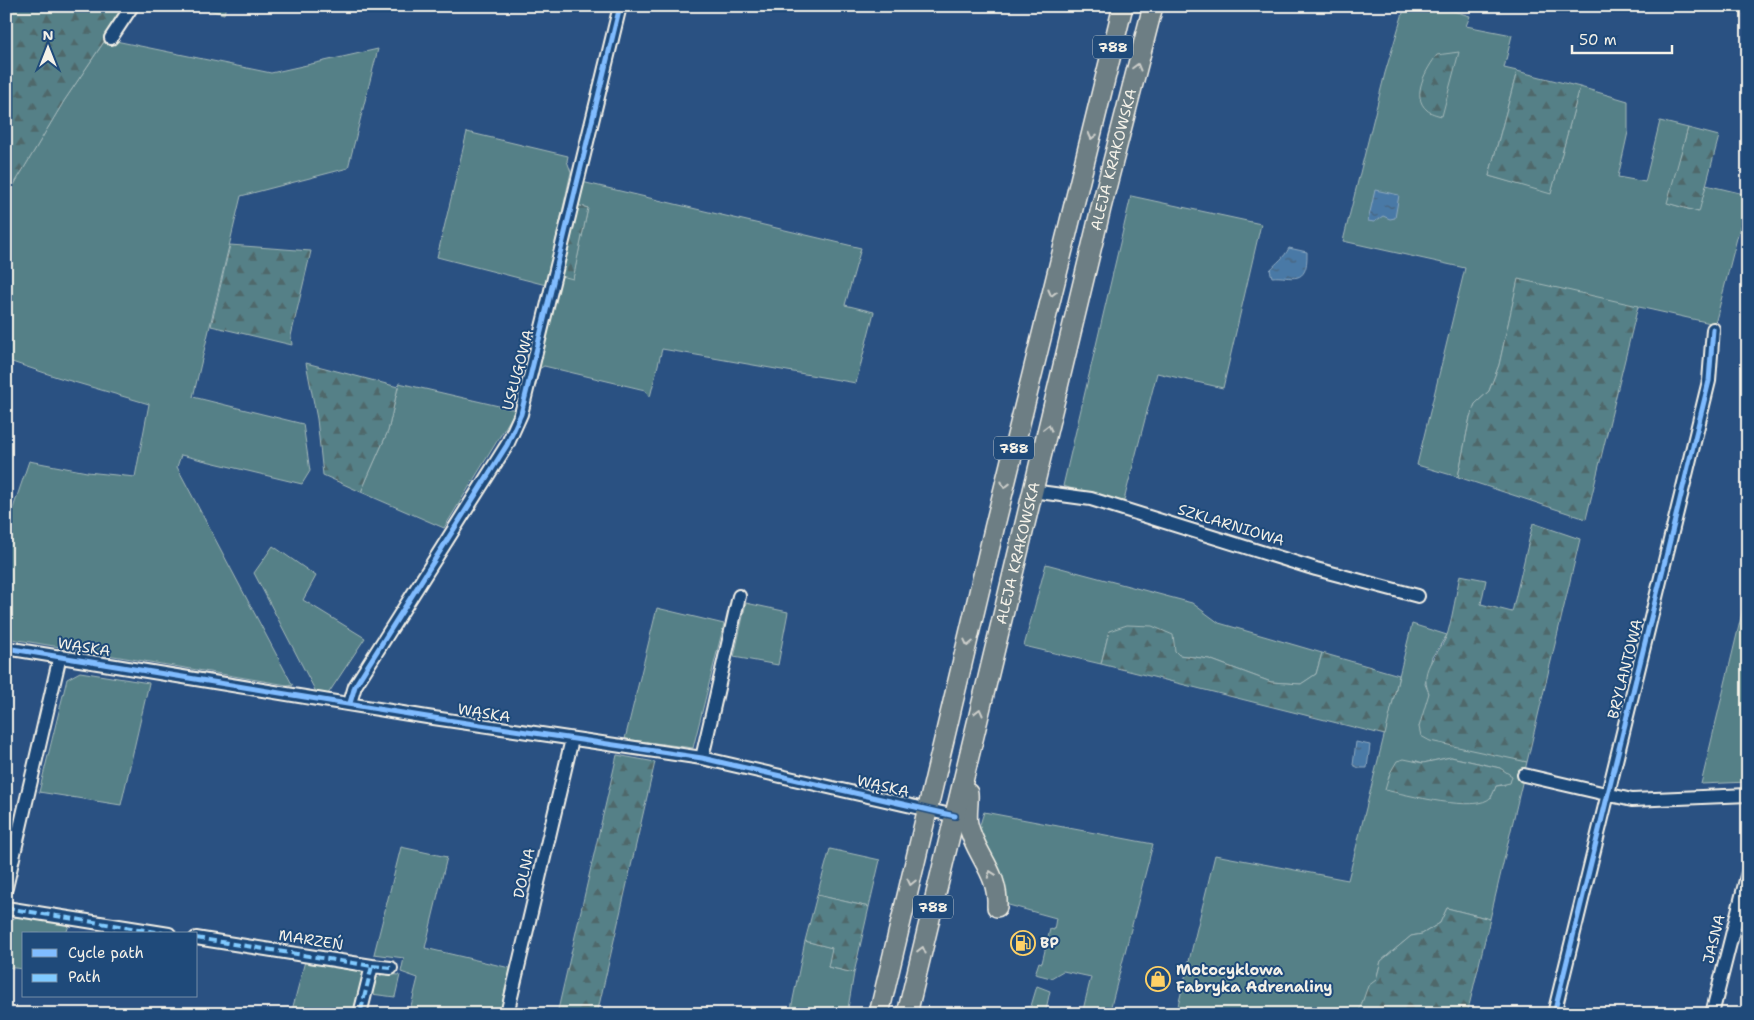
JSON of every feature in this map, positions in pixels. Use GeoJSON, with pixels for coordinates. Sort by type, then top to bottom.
{"type":"FeatureCollection","features":[{"type":"Feature","properties":{"kind":"main road","name":"ALEJA KRAKOWSKA"},"geometry":{"type":"LineString","coordinates":[[879,1014],[1123,6]]}},
{"type":"Feature","properties":{"kind":"main road","name":"ALEJA KRAKOWSKA"},"geometry":{"type":"LineString","coordinates":[[912,1008],[968,759],[1032,491],[1152,6]]}},
{"type":"Feature","properties":{"kind":"main road"},"geometry":{"type":"LineString","coordinates":[[968,759],[968,824],[991,870],[997,895],[997,907]]}},
{"type":"Feature","properties":{"kind":"street"},"geometry":{"type":"LineString","coordinates":[[111,38],[132,6]]}},
{"type":"Feature","properties":{"kind":"street","name":"USŁUGOWA"},"geometry":{"type":"LineString","coordinates":[[350,704],[355,686],[507,445],[521,414],[620,6]]}},
{"type":"Feature","properties":{"kind":"street","name":"BRYLANTOWA"},"geometry":{"type":"LineString","coordinates":[[1554,1014],[1709,381],[1713,329]]}},
{"type":"Feature","properties":{"kind":"street","name":"SZKLARNIOWA"},"geometry":{"type":"LineString","coordinates":[[1032,491],[1091,499],[1316,569],[1418,596]]}},
{"type":"Feature","properties":{"kind":"street"},"geometry":{"type":"LineString","coordinates":[[702,758],[739,596]]}},
{"type":"Feature","properties":{"kind":"street","name":"WĄSKA"},"geometry":{"type":"LineString","coordinates":[[6,648],[350,704],[702,758],[955,816]]}},
{"type":"Feature","properties":{"kind":"street"},"geometry":{"type":"LineString","coordinates":[[6,888],[60,656]]}},
{"type":"Feature","properties":{"kind":"street","name":"DOLNA"},"geometry":{"type":"LineString","coordinates":[[508,1014],[572,739]]}},
{"type":"Feature","properties":{"kind":"street"},"geometry":{"type":"LineString","coordinates":[[1524,774],[1607,796],[1645,801],[1748,795]]}},
{"type":"Feature","properties":{"kind":"street","name":"JASNA"},"geometry":{"type":"LineString","coordinates":[[1712,1014],[1748,872]]}},
{"type":"Feature","properties":{"kind":"street"},"geometry":{"type":"LineString","coordinates":[[6,908],[156,932]]}},
{"type":"Feature","properties":{"kind":"street","name":"MARZEŃ"},"geometry":{"type":"LineString","coordinates":[[198,938],[391,968]]}},
{"type":"Feature","properties":{"kind":"street"},"geometry":{"type":"LineString","coordinates":[[360,1014],[372,966]]}},
{"type":"Feature","properties":{"kind":"green space"},"geometry":{"type":"Polygon","coordinates":[[[6,6],[128,6],[64,101],[6,198],[6,6]]]}},
{"type":"Feature","properties":{"kind":"green space"},"geometry":{"type":"Polygon","coordinates":[[[195,6],[226,6],[224,14],[195,6]]]}},
{"type":"Feature","properties":{"kind":"green space"},"geometry":{"type":"Polygon","coordinates":[[[1405,6],[1437,6],[1470,16],[1466,26],[1512,35],[1504,68],[1517,71],[1489,176],[1551,193],[1580,87],[1628,101],[1628,132],[1618,177],[1645,182],[1660,121],[1688,128],[1668,203],[1698,212],[1706,185],[1748,195],[1715,324],[1518,280],[1499,365],[1489,391],[1475,404],[1470,417],[1458,477],[1417,465],[1465,268],[1343,241],[1385,73],[1405,6]]]}},
{"type":"Feature","properties":{"kind":"green space"},"geometry":{"type":"Polygon","coordinates":[[[106,39],[271,73],[378,49],[348,168],[241,196],[193,397],[303,424],[310,471],[302,484],[181,455],[177,467],[293,686],[6,638],[6,529],[29,461],[87,472],[135,477],[149,404],[6,360],[6,198],[64,101],[106,39]]]}},
{"type":"Feature","properties":{"kind":"green space"},"geometry":{"type":"Polygon","coordinates":[[[1459,52],[1442,116],[1432,113],[1422,104],[1420,97],[1425,74],[1437,55],[1459,52]]]}},
{"type":"Feature","properties":{"kind":"green space"},"geometry":{"type":"Polygon","coordinates":[[[1517,71],[1580,87],[1551,194],[1489,176],[1517,71]]]}},
{"type":"Feature","properties":{"kind":"green space"},"geometry":{"type":"Polygon","coordinates":[[[1688,128],[1719,136],[1699,212],[1667,203],[1688,128]]]}},
{"type":"Feature","properties":{"kind":"green space"},"geometry":{"type":"Polygon","coordinates":[[[467,132],[568,156],[567,161],[571,172],[546,285],[437,257],[467,132]]]}},
{"type":"Feature","properties":{"kind":"green space"},"geometry":{"type":"Polygon","coordinates":[[[582,182],[861,248],[845,305],[874,312],[856,383],[662,349],[650,397],[645,390],[544,366],[537,370],[561,276],[573,278],[588,208],[577,205],[582,182]]]}},
{"type":"Feature","properties":{"kind":"green space"},"geometry":{"type":"Polygon","coordinates":[[[1131,196],[1261,224],[1223,388],[1157,373],[1123,504],[1063,486],[1131,196]]]}},
{"type":"Feature","properties":{"kind":"green space"},"geometry":{"type":"Polygon","coordinates":[[[577,205],[588,208],[573,279],[561,276],[577,205]]]}},
{"type":"Feature","properties":{"kind":"green space"},"geometry":{"type":"Polygon","coordinates":[[[230,245],[311,251],[291,336],[292,345],[211,326],[230,245]]]}},
{"type":"Feature","properties":{"kind":"green space"},"geometry":{"type":"Polygon","coordinates":[[[1518,279],[1638,306],[1586,519],[1458,477],[1470,417],[1475,404],[1489,391],[1499,365],[1518,279]]]}},
{"type":"Feature","properties":{"kind":"green space"},"geometry":{"type":"Polygon","coordinates":[[[306,363],[398,387],[388,431],[361,492],[323,475],[317,419],[306,363]]]}},
{"type":"Feature","properties":{"kind":"green space"},"geometry":{"type":"Polygon","coordinates":[[[399,383],[516,410],[444,528],[361,492],[388,431],[399,383]]]}},
{"type":"Feature","properties":{"kind":"green space"},"geometry":{"type":"Polygon","coordinates":[[[1533,523],[1580,539],[1527,762],[1430,741],[1421,736],[1419,727],[1429,693],[1426,675],[1448,632],[1460,575],[1486,580],[1481,604],[1512,612],[1533,523]]]}},
{"type":"Feature","properties":{"kind":"green space"},"geometry":{"type":"Polygon","coordinates":[[[273,546],[316,576],[303,600],[365,638],[328,694],[316,692],[254,573],[273,546]]]}},
{"type":"Feature","properties":{"kind":"green space"},"geometry":{"type":"Polygon","coordinates":[[[1046,564],[1192,603],[1219,623],[1322,653],[1316,674],[1301,684],[1271,682],[1209,659],[1179,655],[1175,651],[1109,631],[1101,664],[1024,646],[1046,564]]]}},
{"type":"Feature","properties":{"kind":"green space"},"geometry":{"type":"Polygon","coordinates":[[[1748,588],[1748,782],[1701,784],[1748,588]]]}},
{"type":"Feature","properties":{"kind":"green space"},"geometry":{"type":"Polygon","coordinates":[[[746,603],[788,612],[778,665],[734,657],[746,603]]]}},
{"type":"Feature","properties":{"kind":"green space"},"geometry":{"type":"Polygon","coordinates":[[[657,608],[724,624],[693,748],[625,739],[657,608]]]}},
{"type":"Feature","properties":{"kind":"green space"},"geometry":{"type":"Polygon","coordinates":[[[1412,624],[1447,635],[1432,657],[1425,684],[1429,693],[1427,708],[1419,727],[1527,762],[1490,919],[1447,908],[1440,923],[1422,934],[1411,936],[1381,961],[1376,980],[1358,1014],[1176,1014],[1215,855],[1348,880],[1412,624]],[[1451,757],[1423,763],[1414,760],[1491,798],[1496,786],[1505,785],[1500,768],[1451,757]]]}},
{"type":"Feature","properties":{"kind":"green space"},"geometry":{"type":"Polygon","coordinates":[[[1127,625],[1152,626],[1173,635],[1175,651],[1179,655],[1209,659],[1271,682],[1301,684],[1316,674],[1322,653],[1399,675],[1385,735],[1101,664],[1109,631],[1127,625]]]}},
{"type":"Feature","properties":{"kind":"green space"},"geometry":{"type":"Polygon","coordinates":[[[80,672],[149,683],[121,805],[39,792],[67,679],[80,672]]]}},
{"type":"Feature","properties":{"kind":"green space"},"geometry":{"type":"Polygon","coordinates":[[[617,755],[655,762],[597,1014],[557,1014],[617,755]]]}},
{"type":"Feature","properties":{"kind":"green space"},"geometry":{"type":"Polygon","coordinates":[[[1451,757],[1500,768],[1512,776],[1510,783],[1496,786],[1491,797],[1483,802],[1472,804],[1440,801],[1385,790],[1390,773],[1397,761],[1404,759],[1423,763],[1451,757]]]}},
{"type":"Feature","properties":{"kind":"green space"},"geometry":{"type":"Polygon","coordinates":[[[984,812],[1153,844],[1109,1014],[1082,1014],[1091,977],[1063,971],[1051,978],[1035,974],[1039,962],[1042,963],[1050,929],[1054,930],[1056,918],[1005,904],[992,859],[977,834],[984,812]]]}},
{"type":"Feature","properties":{"kind":"green space"},"geometry":{"type":"Polygon","coordinates":[[[401,847],[447,857],[425,948],[514,969],[503,1014],[409,1014],[418,978],[401,972],[404,958],[374,954],[401,847]]]}},
{"type":"Feature","properties":{"kind":"green space"},"geometry":{"type":"Polygon","coordinates":[[[830,849],[880,860],[869,907],[817,895],[830,849]]]}},
{"type":"Feature","properties":{"kind":"green space"},"geometry":{"type":"Polygon","coordinates":[[[817,895],[869,907],[854,973],[828,967],[832,948],[805,941],[817,895]]]}},
{"type":"Feature","properties":{"kind":"green space"},"geometry":{"type":"Polygon","coordinates":[[[1447,908],[1490,919],[1467,1014],[1358,1014],[1368,986],[1376,980],[1381,961],[1411,936],[1422,934],[1440,923],[1447,908]]]}},
{"type":"Feature","properties":{"kind":"green space"},"geometry":{"type":"Polygon","coordinates":[[[18,916],[69,925],[67,932],[22,932],[22,969],[6,967],[6,939],[10,921],[18,916]]]}},
{"type":"Feature","properties":{"kind":"green space"},"geometry":{"type":"Polygon","coordinates":[[[805,941],[833,948],[828,967],[854,973],[847,1014],[790,1014],[805,941]]]}},
{"type":"Feature","properties":{"kind":"green space"},"geometry":{"type":"Polygon","coordinates":[[[305,961],[364,971],[353,1014],[291,1014],[305,961]]]}},
{"type":"Feature","properties":{"kind":"green space"},"geometry":{"type":"Polygon","coordinates":[[[383,974],[400,975],[395,997],[371,994],[375,979],[383,974]]]}},
{"type":"Feature","properties":{"kind":"green space"},"geometry":{"type":"Polygon","coordinates":[[[1037,986],[1050,991],[1045,1014],[1022,1014],[1012,1010],[1031,1006],[1037,986]]]}},
{"type":"Feature","properties":{"kind":"water"},"geometry":{"type":"Polygon","coordinates":[[[1375,190],[1399,195],[1395,218],[1390,219],[1383,216],[1374,222],[1368,221],[1375,190]]]}},
{"type":"Feature","properties":{"kind":"water"},"geometry":{"type":"Polygon","coordinates":[[[1289,248],[1307,252],[1305,271],[1301,275],[1292,278],[1272,277],[1270,270],[1289,248]]]}},
{"type":"Feature","properties":{"kind":"water"},"geometry":{"type":"Polygon","coordinates":[[[1356,742],[1370,745],[1367,768],[1359,768],[1353,765],[1356,742]]]}},
{"type":"Feature","properties":{"kind":"marked path"},"geometry":{"type":"LineString","coordinates":[[6,908],[156,932]]}},
{"type":"Feature","properties":{"kind":"marked path"},"geometry":{"type":"LineString","coordinates":[[198,938],[372,966],[360,1014]]}},
{"type":"Feature","properties":{"kind":"marked path"},"geometry":{"type":"LineString","coordinates":[[372,966],[391,968]]}},
{"type":"Feature","properties":{"kind":"cycle path"},"geometry":{"type":"LineString","coordinates":[[350,703],[355,686],[507,445],[521,414],[620,6]]}},
{"type":"Feature","properties":{"kind":"cycle path"},"geometry":{"type":"LineString","coordinates":[[1554,1014],[1709,381],[1713,329]]}},
{"type":"Feature","properties":{"kind":"cycle path"},"geometry":{"type":"LineString","coordinates":[[6,648],[427,717],[702,758],[955,816]]}},
{"type":"Feature","properties":{"kind":"place","name":"BP"},"geometry":{"type":"Point","coordinates":[1023,943]}},
{"type":"Feature","properties":{"kind":"place","name":"Motocyklowa Fabryka Adrenaliny"},"geometry":{"type":"Point","coordinates":[1158,979]}}]}
